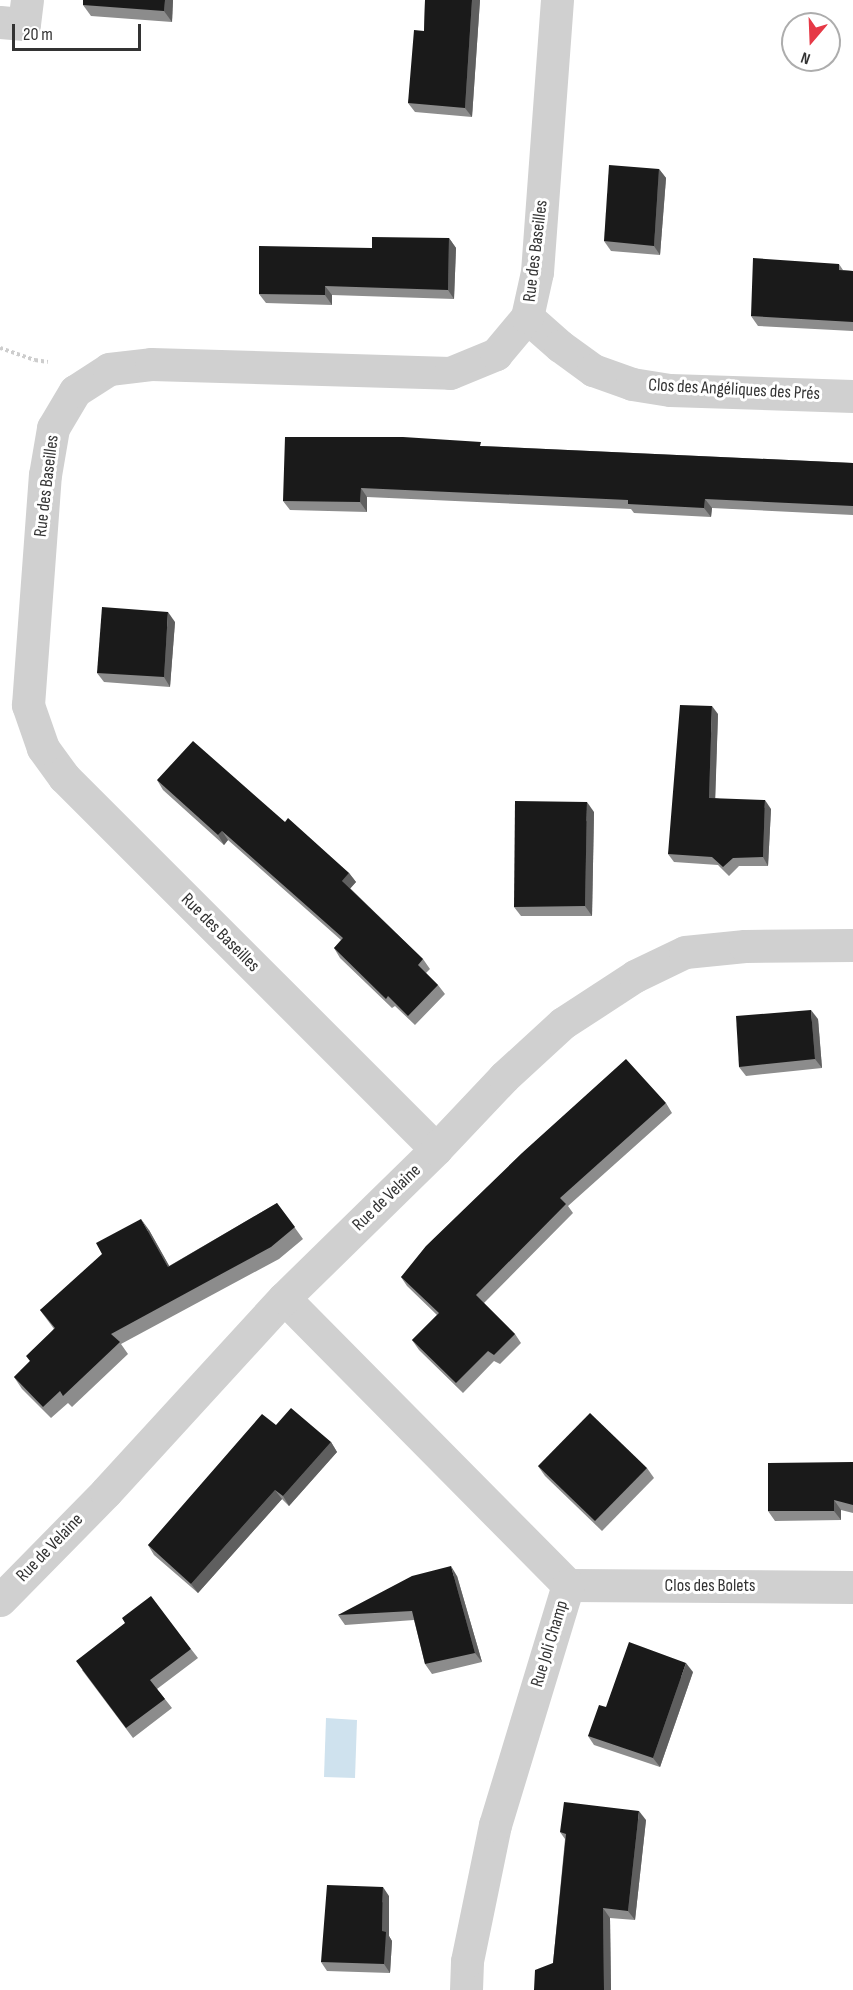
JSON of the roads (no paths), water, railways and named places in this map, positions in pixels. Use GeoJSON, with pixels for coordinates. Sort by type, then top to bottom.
{"type":"FeatureCollection","features":[{"type":"Feature","properties":{"kind":"street"},"geometry":{"type":"LineString","coordinates":[[0,22],[24,24],[27,0]]}},
{"type":"Feature","properties":{"kind":"street","name":"Rue des Baseilles"},"geometry":{"type":"LineString","coordinates":[[436,1149],[64,777],[43,748],[28,705],[45,475],[53,428],[75,391],[109,369],[151,364],[450,373],[496,354],[527,318],[537,272],[557,0]]}},
{"type":"Feature","properties":{"kind":"street","name":"Clos des Angéliques des Prés"},"geometry":{"type":"LineString","coordinates":[[527,318],[593,370],[632,384],[670,390],[853,396]]}},
{"type":"Feature","properties":{"kind":"street","name":"Rue de Velaine"},"geometry":{"type":"LineString","coordinates":[[0,1600],[106,1492],[284,1298],[436,1149],[504,1077],[563,1023],[634,976],[685,952],[745,946],[853,945]]}},
{"type":"Feature","properties":{"kind":"street","name":"Rue Joli Champ"},"geometry":{"type":"LineString","coordinates":[[284,1298],[568,1585],[495,1825],[467,1961],[466,1990]]}},
{"type":"Feature","properties":{"kind":"street","name":"Clos des Bolets"},"geometry":{"type":"LineString","coordinates":[[568,1585],[853,1587]]}},
{"type":"Feature","properties":{"kind":"water"},"geometry":{"type":"Polygon","coordinates":[[[326,1718],[357,1720],[355,1778],[324,1777],[326,1718]]]}}]}
